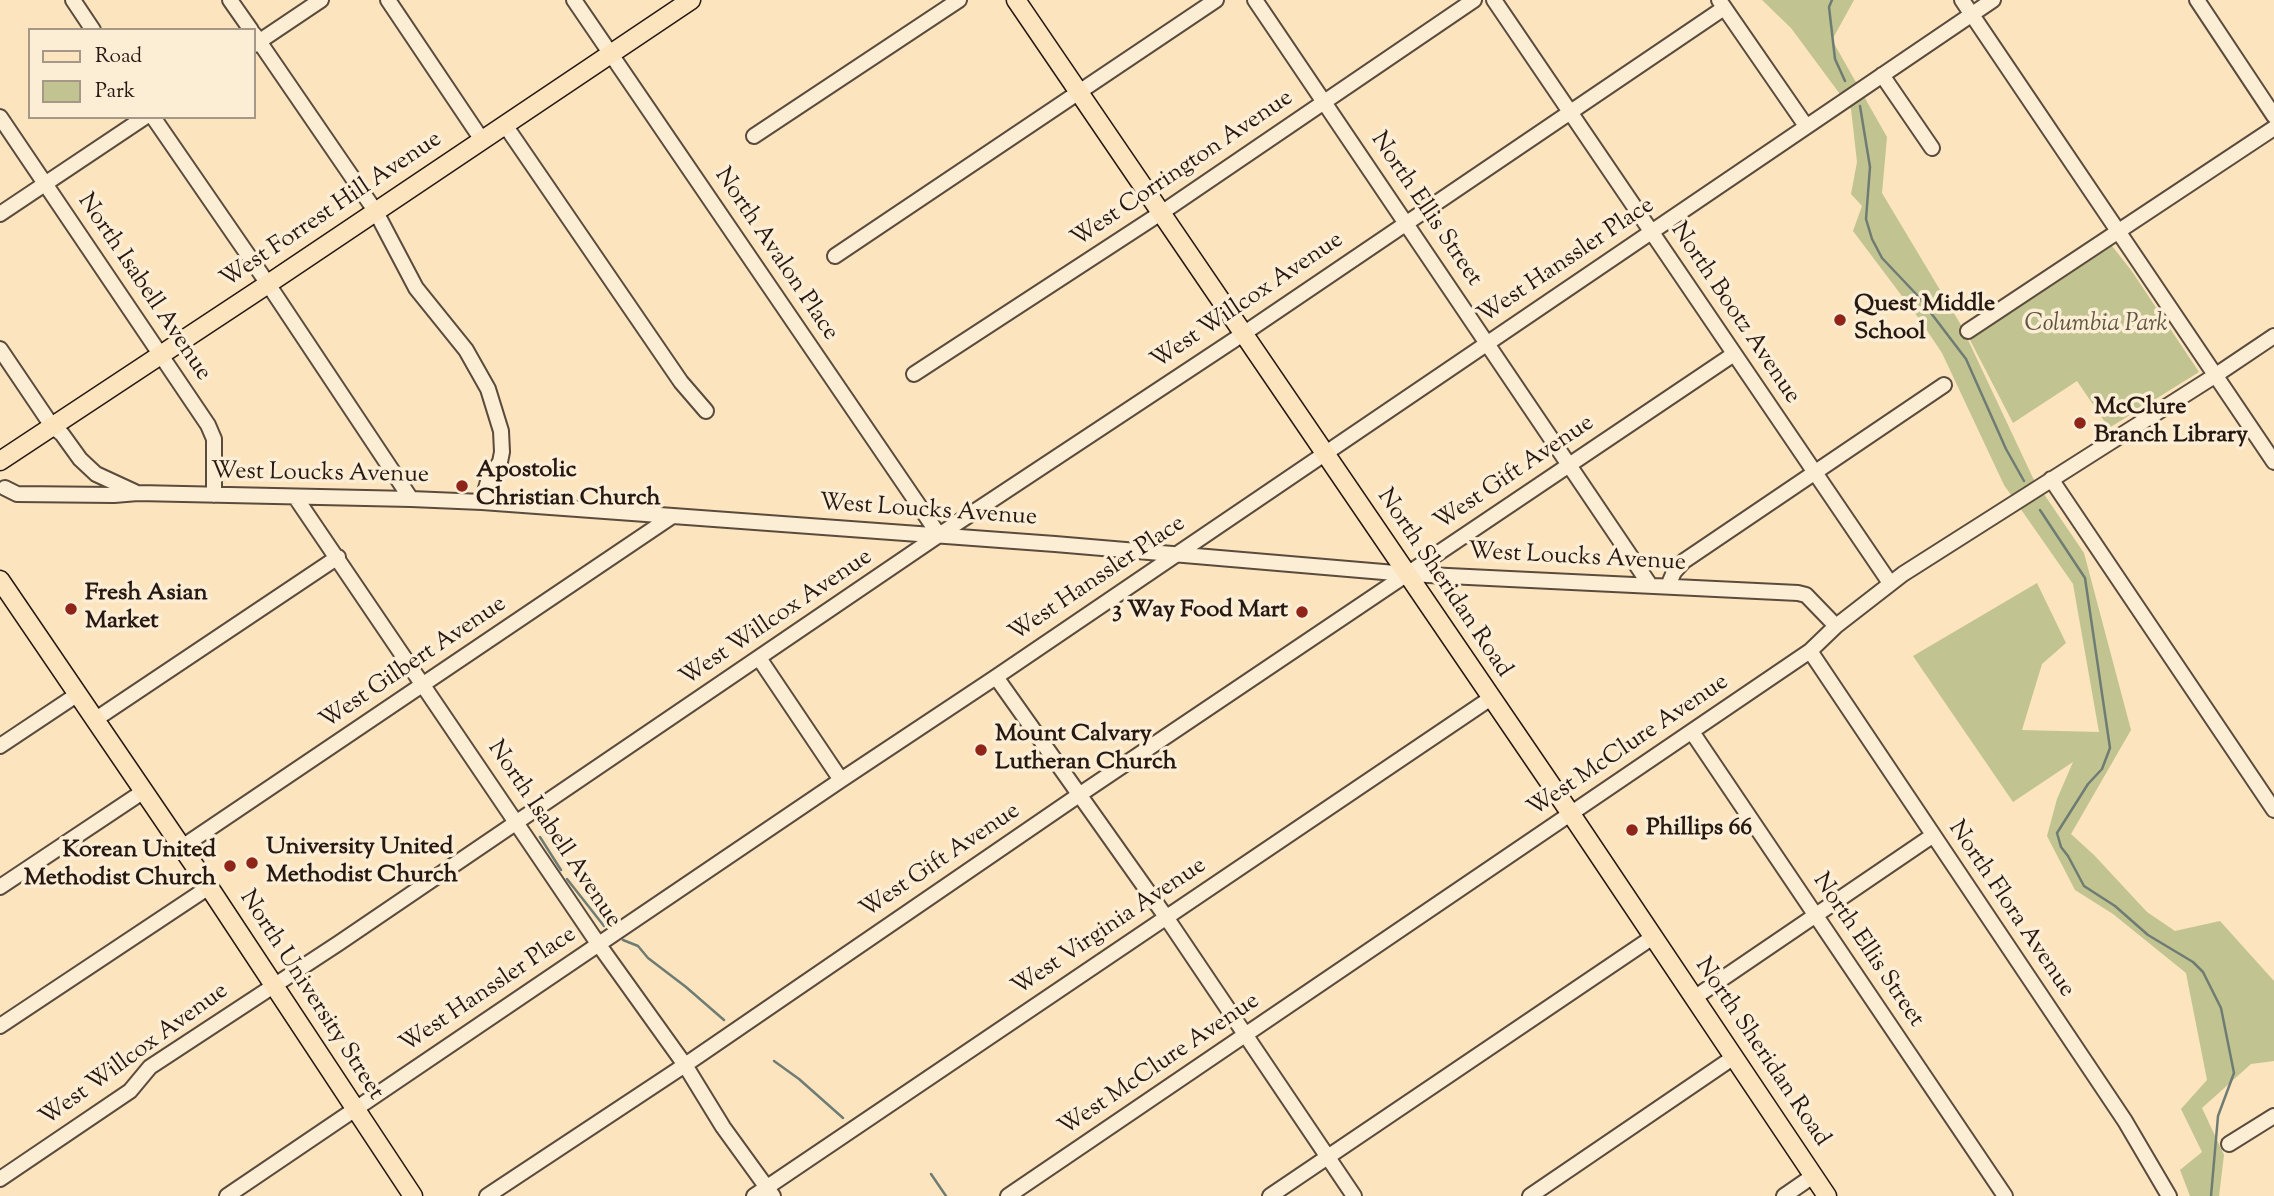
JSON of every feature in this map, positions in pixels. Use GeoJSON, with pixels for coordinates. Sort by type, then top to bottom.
{"type":"FeatureCollection","features":[{"type":"Feature","properties":{"kind":"main road","name":"West Forrest Hill Avenue"},"geometry":{"type":"LineString","coordinates":[[0,461],[691,0]]}},
{"type":"Feature","properties":{"kind":"main road","name":"North Sheridan Road"},"geometry":{"type":"LineString","coordinates":[[1016,0],[1571,814],[1827,1196]]}},
{"type":"Feature","properties":{"kind":"main road","name":"North University Street"},"geometry":{"type":"LineString","coordinates":[[0,580],[6,601],[96,719],[413,1196]]}},
{"type":"Feature","properties":{"kind":"street"},"geometry":{"type":"LineString","coordinates":[[73,0],[92,28]]}},
{"type":"Feature","properties":{"kind":"street"},"geometry":{"type":"LineString","coordinates":[[230,0],[248,28]]}},
{"type":"Feature","properties":{"kind":"street"},"geometry":{"type":"LineString","coordinates":[[256,36],[321,0]]}},
{"type":"Feature","properties":{"kind":"street"},"geometry":{"type":"LineString","coordinates":[[388,0],[482,140]]}},
{"type":"Feature","properties":{"kind":"street","name":"North Avalon Place"},"geometry":{"type":"LineString","coordinates":[[573,0],[939,535]]}},
{"type":"Feature","properties":{"kind":"street"},"geometry":{"type":"LineString","coordinates":[[754,136],[959,0]]}},
{"type":"Feature","properties":{"kind":"street"},"geometry":{"type":"LineString","coordinates":[[835,256],[1216,0]]}},
{"type":"Feature","properties":{"kind":"street","name":"North Ellis Street"},"geometry":{"type":"LineString","coordinates":[[1255,0],[1650,585]]}},
{"type":"Feature","properties":{"kind":"street","name":"West Corrington Avenue"},"geometry":{"type":"LineString","coordinates":[[914,374],[1325,103],[1474,0]]}},
{"type":"Feature","properties":{"kind":"street","name":"North Bootz Avenue"},"geometry":{"type":"LineString","coordinates":[[1494,0],[1890,583]]}},
{"type":"Feature","properties":{"kind":"street"},"geometry":{"type":"LineString","coordinates":[[1962,0],[2274,462]]}},
{"type":"Feature","properties":{"kind":"street","name":"West Hanssler Place"},"geometry":{"type":"LineString","coordinates":[[227,1196],[1488,345],[1993,0]]}},
{"type":"Feature","properties":{"kind":"street"},"geometry":{"type":"LineString","coordinates":[[2197,0],[2274,116]]}},
{"type":"Feature","properties":{"kind":"street"},"geometry":{"type":"LineString","coordinates":[[1721,4],[1806,126]]}},
{"type":"Feature","properties":{"kind":"street","name":"West Willcox Avenue"},"geometry":{"type":"LineString","coordinates":[[0,1179],[130,1091],[150,1067],[517,823],[939,535],[1243,334],[1570,112],[1721,4]]}},
{"type":"Feature","properties":{"kind":"street"},"geometry":{"type":"LineString","coordinates":[[256,40],[376,212],[408,276],[425,301],[467,350],[495,404],[502,452],[500,462],[489,478],[482,502]]}},
{"type":"Feature","properties":{"kind":"street"},"geometry":{"type":"LineString","coordinates":[[1882,75],[1932,148]]}},
{"type":"Feature","properties":{"kind":"street","name":"North Isabell Avenue"},"geometry":{"type":"LineString","coordinates":[[0,117],[208,425],[214,439],[214,495]]}},
{"type":"Feature","properties":{"kind":"street"},"geometry":{"type":"LineString","coordinates":[[0,214],[142,119]]}},
{"type":"Feature","properties":{"kind":"street"},"geometry":{"type":"LineString","coordinates":[[154,119],[411,499]]}},
{"type":"Feature","properties":{"kind":"street"},"geometry":{"type":"LineString","coordinates":[[505,125],[676,376],[706,411]]}},
{"type":"Feature","properties":{"kind":"street"},"geometry":{"type":"LineString","coordinates":[[1968,331],[2274,128]]}},
{"type":"Feature","properties":{"kind":"street","name":"West McClure Avenue"},"geometry":{"type":"LineString","coordinates":[[1008,1196],[1810,651],[1836,626],[1890,583],[2274,336]]}},
{"type":"Feature","properties":{"kind":"street"},"geometry":{"type":"LineString","coordinates":[[0,349],[52,426],[62,434],[80,459],[96,474],[138,493]]}},
{"type":"Feature","properties":{"kind":"street","name":"West Gift Avenue"},"geometry":{"type":"LineString","coordinates":[[487,1196],[685,1065],[1079,795],[1734,354]]}},
{"type":"Feature","properties":{"kind":"street"},"geometry":{"type":"LineString","coordinates":[[1668,586],[1674,572],[1684,561],[1944,385]]}},
{"type":"Feature","properties":{"kind":"street"},"geometry":{"type":"LineString","coordinates":[[2051,479],[2274,810]]}},
{"type":"Feature","properties":{"kind":"street","name":"West Loucks Avenue"},"geometry":{"type":"LineString","coordinates":[[5,488],[17,494],[138,493],[482,502],[939,535],[1407,574],[1806,595],[1836,626]]}},
{"type":"Feature","properties":{"kind":"street","name":"North Isabell Avenue"},"geometry":{"type":"LineString","coordinates":[[296,498],[599,944],[685,1065],[723,1127],[770,1192]]}},
{"type":"Feature","properties":{"kind":"street","name":"West Gilbert Avenue"},"geometry":{"type":"LineString","coordinates":[[181,847],[671,517]]}},
{"type":"Feature","properties":{"kind":"street"},"geometry":{"type":"LineString","coordinates":[[1438,553],[1438,575]]}},
{"type":"Feature","properties":{"kind":"street"},"geometry":{"type":"LineString","coordinates":[[96,719],[338,557]]}},
{"type":"Feature","properties":{"kind":"street"},"geometry":{"type":"LineString","coordinates":[[1374,571],[1376,594]]}},
{"type":"Feature","properties":{"kind":"street","name":"North Flora Avenue"},"geometry":{"type":"LineString","coordinates":[[1810,651],[2133,1133],[2169,1196]]}},
{"type":"Feature","properties":{"kind":"street"},"geometry":{"type":"LineString","coordinates":[[759,659],[841,780]]}},
{"type":"Feature","properties":{"kind":"street"},"geometry":{"type":"LineString","coordinates":[[996,677],[1166,917],[1354,1196]]}},
{"type":"Feature","properties":{"kind":"street"},"geometry":{"type":"LineString","coordinates":[[0,746],[78,694]]}},
{"type":"Feature","properties":{"kind":"street","name":"West Virginia Avenue"},"geometry":{"type":"LineString","coordinates":[[754,1196],[770,1192],[1166,917],[1491,698]]}},
{"type":"Feature","properties":{"kind":"street","name":"North Ellis Street"},"geometry":{"type":"LineString","coordinates":[[1692,732],[2005,1196]]}},
{"type":"Feature","properties":{"kind":"street"},"geometry":{"type":"LineString","coordinates":[[2260,790],[2274,780]]}},
{"type":"Feature","properties":{"kind":"street"},"geometry":{"type":"LineString","coordinates":[[0,887],[144,791]]}},
{"type":"Feature","properties":{"kind":"street"},"geometry":{"type":"LineString","coordinates":[[1694,998],[1932,836]]}},
{"type":"Feature","properties":{"kind":"street"},"geometry":{"type":"LineString","coordinates":[[0,1026],[209,887]]}},
{"type":"Feature","properties":{"kind":"street"},"geometry":{"type":"LineString","coordinates":[[1270,1196],[1653,937]]}},
{"type":"Feature","properties":{"kind":"street"},"geometry":{"type":"LineString","coordinates":[[1530,1196],[1734,1058]]}},
{"type":"Feature","properties":{"kind":"street"},"geometry":{"type":"LineString","coordinates":[[2229,1144],[2274,1116]]}},
{"type":"Feature","properties":{"kind":"street"},"geometry":{"type":"LineString","coordinates":[[1784,1196],[1813,1176]]}},
{"type":"Feature","properties":{"kind":"green space"},"geometry":{"type":"Polygon","coordinates":[[[1762,0],[1854,0],[1832,40],[1887,137],[1882,193],[1961,325],[2033,478],[2084,553],[2131,730],[2071,834],[2147,912],[2175,931],[2220,921],[2274,981],[2274,1061],[2251,1064],[2202,1108],[2224,1155],[2219,1196],[2190,1196],[2180,1170],[2202,1152],[2181,1109],[2207,1080],[2186,973],[2113,914],[2075,890],[2047,836],[2057,799],[2073,762],[2013,802],[1913,656],[2037,583],[2066,643],[2042,664],[2022,730],[2099,732],[2073,584],[2004,485],[1942,353],[1853,231],[1862,206],[1851,194],[1857,162],[1851,109],[1791,28],[1762,0]]]}},
{"type":"Feature","properties":{"kind":"green space","name":"Columbia Park"},"geometry":{"type":"Polygon","coordinates":[[[2112,246],[2199,372],[2109,428],[2077,381],[2013,423],[1970,340],[2112,246]]]}},
{"type":"Feature","properties":{"kind":"waterway"},"geometry":{"type":"LineString","coordinates":[[1832,0],[1829,7],[1835,59],[1845,81]]}},
{"type":"Feature","properties":{"kind":"waterway"},"geometry":{"type":"LineString","coordinates":[[1860,106],[1870,167],[1866,219],[1872,239],[1882,258],[1918,296],[1966,359],[2006,449],[2024,481]]}},
{"type":"Feature","properties":{"kind":"waterway"},"geometry":{"type":"LineString","coordinates":[[2040,510],[2085,578],[2110,748],[2102,769],[2088,784],[2057,833],[2061,847],[2084,886],[2115,906],[2148,935],[2193,962],[2203,972],[2221,1008],[2234,1073],[2218,1116],[2211,1196]]}},
{"type":"Feature","properties":{"kind":"waterway"},"geometry":{"type":"LineString","coordinates":[[540,837],[561,870]]}},
{"type":"Feature","properties":{"kind":"waterway"},"geometry":{"type":"LineString","coordinates":[[567,879],[604,926]]}},
{"type":"Feature","properties":{"kind":"waterway"},"geometry":{"type":"LineString","coordinates":[[623,940],[638,946],[648,958],[724,1020]]}},
{"type":"Feature","properties":{"kind":"waterway"},"geometry":{"type":"LineString","coordinates":[[774,1061],[843,1118]]}},
{"type":"Feature","properties":{"kind":"waterway"},"geometry":{"type":"LineString","coordinates":[[931,1174],[946,1196]]}},
{"type":"Feature","properties":{"kind":"place","name":"Quest Middle School"},"geometry":{"type":"Point","coordinates":[1840,320]}},
{"type":"Feature","properties":{"kind":"place","name":"McClure Branch Library"},"geometry":{"type":"Point","coordinates":[2080,423]}},
{"type":"Feature","properties":{"kind":"place","name":"Apostolic Christian Church"},"geometry":{"type":"Point","coordinates":[462,486]}},
{"type":"Feature","properties":{"kind":"place","name":"Fresh Asian Market"},"geometry":{"type":"Point","coordinates":[71,609]}},
{"type":"Feature","properties":{"kind":"place","name":"3 Way Food Mart"},"geometry":{"type":"Point","coordinates":[1302,612]}},
{"type":"Feature","properties":{"kind":"place","name":"Mount Calvary Lutheran Church"},"geometry":{"type":"Point","coordinates":[981,750]}},
{"type":"Feature","properties":{"kind":"place","name":"Phillips 66"},"geometry":{"type":"Point","coordinates":[1632,830]}},
{"type":"Feature","properties":{"kind":"place","name":"University United Methodist Church"},"geometry":{"type":"Point","coordinates":[252,863]}},
{"type":"Feature","properties":{"kind":"place","name":"Korean United Methodist Church"},"geometry":{"type":"Point","coordinates":[230,866]}}]}
